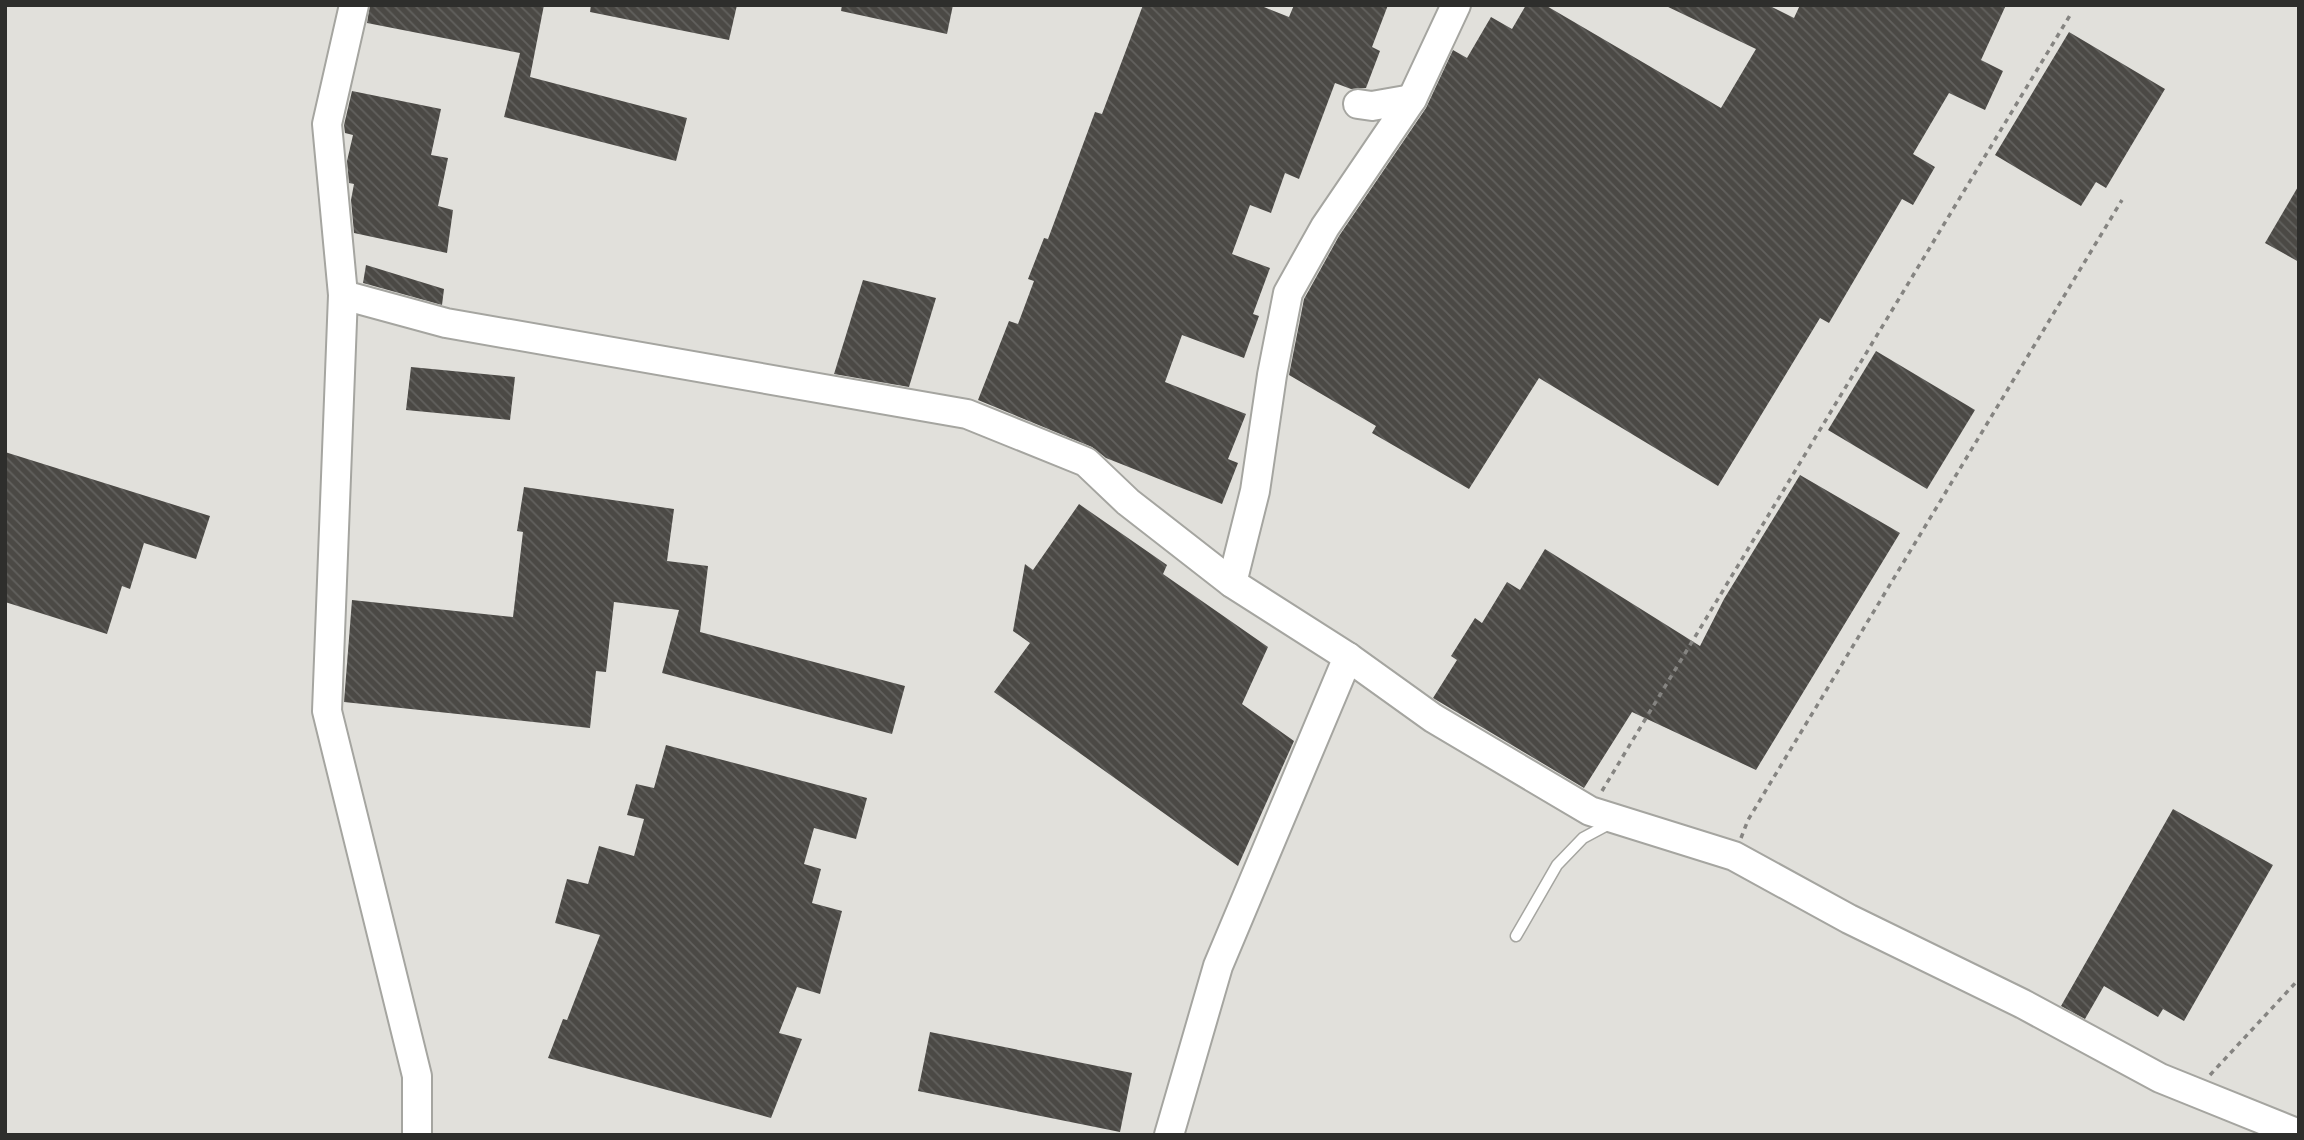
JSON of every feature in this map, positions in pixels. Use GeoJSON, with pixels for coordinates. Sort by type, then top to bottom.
{"type":"FeatureCollection","features":[{"type":"Feature","properties":{"kind":"street"},"geometry":{"type":"LineString","coordinates":[[354,5],[327,124],[344,295],[327,711],[417,1076],[417,1135]]}},
{"type":"Feature","properties":{"kind":"street"},"geometry":{"type":"LineString","coordinates":[[1231,583],[1255,491],[1272,375],[1288,293],[1325,227],[1412,99],[1456,5]]}},
{"type":"Feature","properties":{"kind":"street"},"geometry":{"type":"LineString","coordinates":[[1358,104],[1372,106],[1412,99]]}},
{"type":"Feature","properties":{"kind":"street"},"geometry":{"type":"LineString","coordinates":[[344,295],[446,323],[967,414],[1087,462],[1128,502],[1231,583],[1348,657],[1433,718],[1590,811],[1734,856],[1849,919],[2023,1004],[2160,1078],[2299,1134]]}},
{"type":"Feature","properties":{"kind":"street"},"geometry":{"type":"LineString","coordinates":[[1169,1135],[1218,966],[1348,657]]}},
{"type":"Feature","properties":{"kind":"lane"},"geometry":{"type":"LineString","coordinates":[[1516,936],[1557,865],[1583,838],[1617,820]]}},
{"type":"Feature","properties":{"kind":"path"},"geometry":{"type":"LineString","coordinates":[[1590,811],[2072,12]]}},
{"type":"Feature","properties":{"kind":"path"},"geometry":{"type":"LineString","coordinates":[[1734,856],[1748,820],[2122,200]]}},
{"type":"Feature","properties":{"kind":"path"},"geometry":{"type":"LineString","coordinates":[[2195,1092],[2299,979]]}},
{"type":"Feature","properties":{"kind":"building"},"geometry":{"type":"Polygon","coordinates":[[[370,5],[544,5],[530,77],[687,118],[676,161],[504,117],[520,53],[367,23],[370,5]]]}},
{"type":"Feature","properties":{"kind":"building"},"geometry":{"type":"Polygon","coordinates":[[[591,5],[737,5],[729,40],[590,12],[591,5]]]}},
{"type":"Feature","properties":{"kind":"building"},"geometry":{"type":"Polygon","coordinates":[[[842,5],[953,5],[947,34],[841,11],[842,5]]]}},
{"type":"Feature","properties":{"kind":"building"},"geometry":{"type":"Polygon","coordinates":[[[1143,5],[1259,5],[1289,17],[1294,5],[1388,5],[1372,47],[1380,51],[1366,88],[1351,89],[1335,83],[1299,179],[1285,173],[1271,213],[1250,205],[1232,254],[1270,268],[1253,314],[1259,316],[1244,358],[1182,335],[1165,382],[1246,414],[1228,459],[1238,463],[1222,504],[1106,458],[1092,447],[978,400],[1009,321],[1018,324],[1034,281],[1028,279],[1044,238],[1048,239],[1095,112],[1102,114],[1143,5]]]}},
{"type":"Feature","properties":{"kind":"building"},"geometry":{"type":"Polygon","coordinates":[[[1526,5],[1545,5],[1721,108],[1756,49],[1664,5],[1768,5],[1794,18],[1800,5],[2006,5],[1981,60],[2003,71],[1985,110],[1949,93],[1913,154],[1935,167],[1913,205],[1902,199],[1829,323],[1820,318],[1718,486],[1539,378],[1469,489],[1372,433],[1376,426],[1289,375],[1304,299],[1339,236],[1426,108],[1453,50],[1467,58],[1491,17],[1512,29],[1526,5]]]}},
{"type":"Feature","properties":{"kind":"building"},"geometry":{"type":"Polygon","coordinates":[[[2069,32],[2165,89],[2106,188],[2096,182],[2081,206],[1995,155],[2069,32]]]}},
{"type":"Feature","properties":{"kind":"building"},"geometry":{"type":"Polygon","coordinates":[[[352,91],[441,109],[431,155],[448,158],[438,206],[453,210],[447,253],[354,233],[351,200],[354,184],[349,183],[347,161],[353,135],[345,133],[344,125],[352,91]]]}},
{"type":"Feature","properties":{"kind":"building"},"geometry":{"type":"Polygon","coordinates":[[[2299,185],[2299,262],[2265,243],[2299,185]]]}},
{"type":"Feature","properties":{"kind":"building"},"geometry":{"type":"Polygon","coordinates":[[[366,265],[444,289],[442,305],[363,283],[366,265]]]}},
{"type":"Feature","properties":{"kind":"building"},"geometry":{"type":"Polygon","coordinates":[[[863,280],[936,298],[909,387],[834,374],[863,280]]]}},
{"type":"Feature","properties":{"kind":"building"},"geometry":{"type":"Polygon","coordinates":[[[1876,351],[1975,410],[1927,489],[1828,430],[1876,351]]]}},
{"type":"Feature","properties":{"kind":"building"},"geometry":{"type":"Polygon","coordinates":[[[411,367],[515,377],[510,420],[406,410],[411,367]]]}},
{"type":"Feature","properties":{"kind":"building"},"geometry":{"type":"Polygon","coordinates":[[[5,452],[210,516],[196,559],[144,543],[130,589],[122,586],[107,634],[5,602],[5,452]]]}},
{"type":"Feature","properties":{"kind":"building"},"geometry":{"type":"Polygon","coordinates":[[[1800,475],[1900,533],[1756,770],[1632,712],[1584,788],[1433,698],[1457,660],[1451,656],[1475,618],[1482,623],[1507,582],[1520,590],[1545,549],[1700,646],[1724,599],[1800,475]]]}},
{"type":"Feature","properties":{"kind":"building"},"geometry":{"type":"Polygon","coordinates":[[[524,487],[674,509],[667,561],[708,566],[700,632],[905,686],[892,734],[662,673],[679,610],[614,602],[606,672],[596,671],[590,728],[344,702],[352,600],[513,617],[523,532],[517,531],[524,487]]]}},
{"type":"Feature","properties":{"kind":"building"},"geometry":{"type":"Polygon","coordinates":[[[1079,504],[1167,565],[1163,574],[1268,647],[1242,704],[1294,741],[1238,866],[994,692],[1030,643],[1013,631],[1025,564],[1033,570],[1079,504]]]}},
{"type":"Feature","properties":{"kind":"building"},"geometry":{"type":"Polygon","coordinates":[[[666,745],[867,798],[856,839],[814,828],[804,864],[821,869],[812,903],[842,911],[820,994],[797,987],[779,1033],[802,1039],[771,1118],[548,1058],[563,1019],[567,1020],[600,935],[555,923],[567,879],[588,884],[599,846],[634,856],[644,819],[627,815],[636,784],[654,788],[666,745]]]}},
{"type":"Feature","properties":{"kind":"building"},"geometry":{"type":"Polygon","coordinates":[[[2173,809],[2273,865],[2184,1021],[2163,1009],[2158,1017],[2104,986],[2085,1019],[2061,1006],[2173,809]]]}},
{"type":"Feature","properties":{"kind":"building"},"geometry":{"type":"Polygon","coordinates":[[[930,1032],[1132,1073],[1120,1132],[918,1091],[930,1032]]]}}]}
